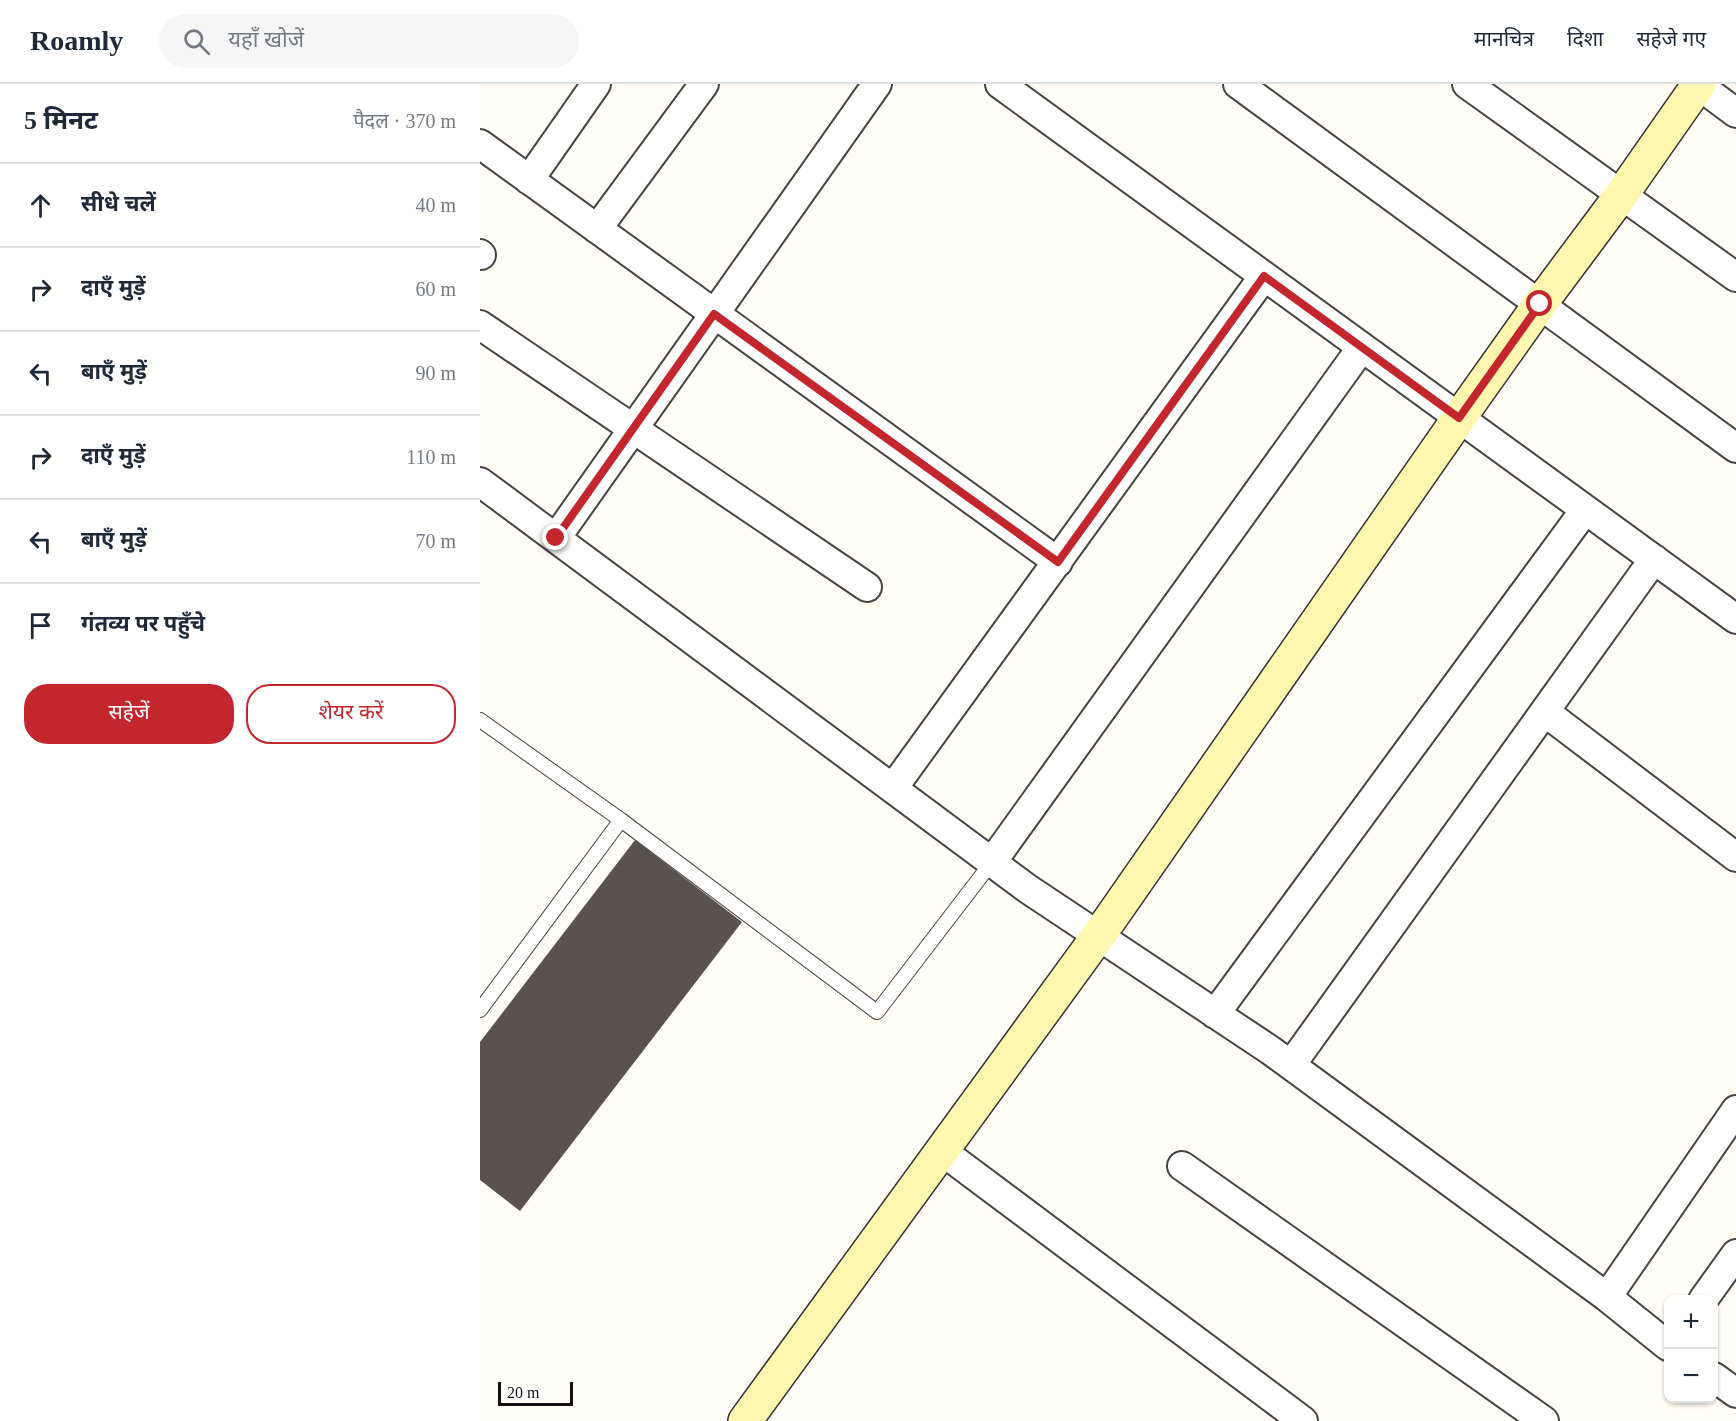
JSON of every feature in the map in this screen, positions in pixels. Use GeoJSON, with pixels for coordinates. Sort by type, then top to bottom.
{"type":"FeatureCollection","features":[{"type":"Feature","properties":{"kind":"street"},"geometry":{"type":"LineString","coordinates":[[597,229],[704,84]]}},
{"type":"Feature","properties":{"kind":"street"},"geometry":{"type":"LineString","coordinates":[[556,538],[877,84]]}},
{"type":"Feature","properties":{"kind":"street"},"geometry":{"type":"LineString","coordinates":[[999,84],[1736,619]]}},
{"type":"Feature","properties":{"kind":"street"},"geometry":{"type":"LineString","coordinates":[[1238,84],[1736,448]]}},
{"type":"Feature","properties":{"kind":"street"},"geometry":{"type":"LineString","coordinates":[[1467,84],[1736,277]]}},
{"type":"Feature","properties":{"kind":"street"},"geometry":{"type":"LineString","coordinates":[[745,1421],[1099,935],[1459,418],[1622,194],[1698,84],[1736,113]]}},
{"type":"Feature","properties":{"kind":"street"},"geometry":{"type":"LineString","coordinates":[[529,180],[584,88]]}},
{"type":"Feature","properties":{"kind":"street"},"geometry":{"type":"LineString","coordinates":[[480,144],[1058,562]]}},
{"type":"Feature","properties":{"kind":"street"},"geometry":{"type":"LineString","coordinates":[[893,788],[1264,276]]}},
{"type":"Feature","properties":{"kind":"street"},"geometry":{"type":"LineString","coordinates":[[480,325],[867,587]]}},
{"type":"Feature","properties":{"kind":"street"},"geometry":{"type":"LineString","coordinates":[[992,862],[1362,347]]}},
{"type":"Feature","properties":{"kind":"street"},"geometry":{"type":"LineString","coordinates":[[480,482],[1028,889],[1291,1065],[1606,1297],[1664,1343]]}},
{"type":"Feature","properties":{"kind":"street"},"geometry":{"type":"LineString","coordinates":[[1215,1014],[1585,510]]}},
{"type":"Feature","properties":{"kind":"street"},"geometry":{"type":"LineString","coordinates":[[1291,1065],[1654,560]]}},
{"type":"Feature","properties":{"kind":"street"},"geometry":{"type":"LineString","coordinates":[[1545,712],[1736,857]]}},
{"type":"Feature","properties":{"kind":"street"},"geometry":{"type":"LineString","coordinates":[[1606,1297],[1736,1110]]}},
{"type":"Feature","properties":{"kind":"street"},"geometry":{"type":"LineString","coordinates":[[942,1151],[1303,1421]]}},
{"type":"Feature","properties":{"kind":"street"},"geometry":{"type":"LineString","coordinates":[[1182,1166],[1544,1421]]}},
{"type":"Feature","properties":{"kind":"street"},"geometry":{"type":"LineString","coordinates":[[1705,1295],[1736,1254]]}},
{"type":"Feature","properties":{"kind":"street"},"geometry":{"type":"LineString","coordinates":[[1718,1380],[1736,1393]]}},
{"type":"Feature","properties":{"kind":"lane"},"geometry":{"type":"LineString","coordinates":[[480,720],[621,820],[877,1012],[992,862]]}},
{"type":"Feature","properties":{"kind":"lane"},"geometry":{"type":"LineString","coordinates":[[480,1011],[621,820]]}},
{"type":"Feature","properties":{"kind":"building"},"geometry":{"type":"Polygon","coordinates":[[[635,840],[742,922],[520,1211],[480,1180],[480,1042],[635,840]]]}},
{"type":"Feature","properties":{"kind":"route"},"geometry":{"type":"LineString","coordinates":[[556,538],[714,314],[1058,562],[1264,276],[1459,418],[1540,304]]}}]}
